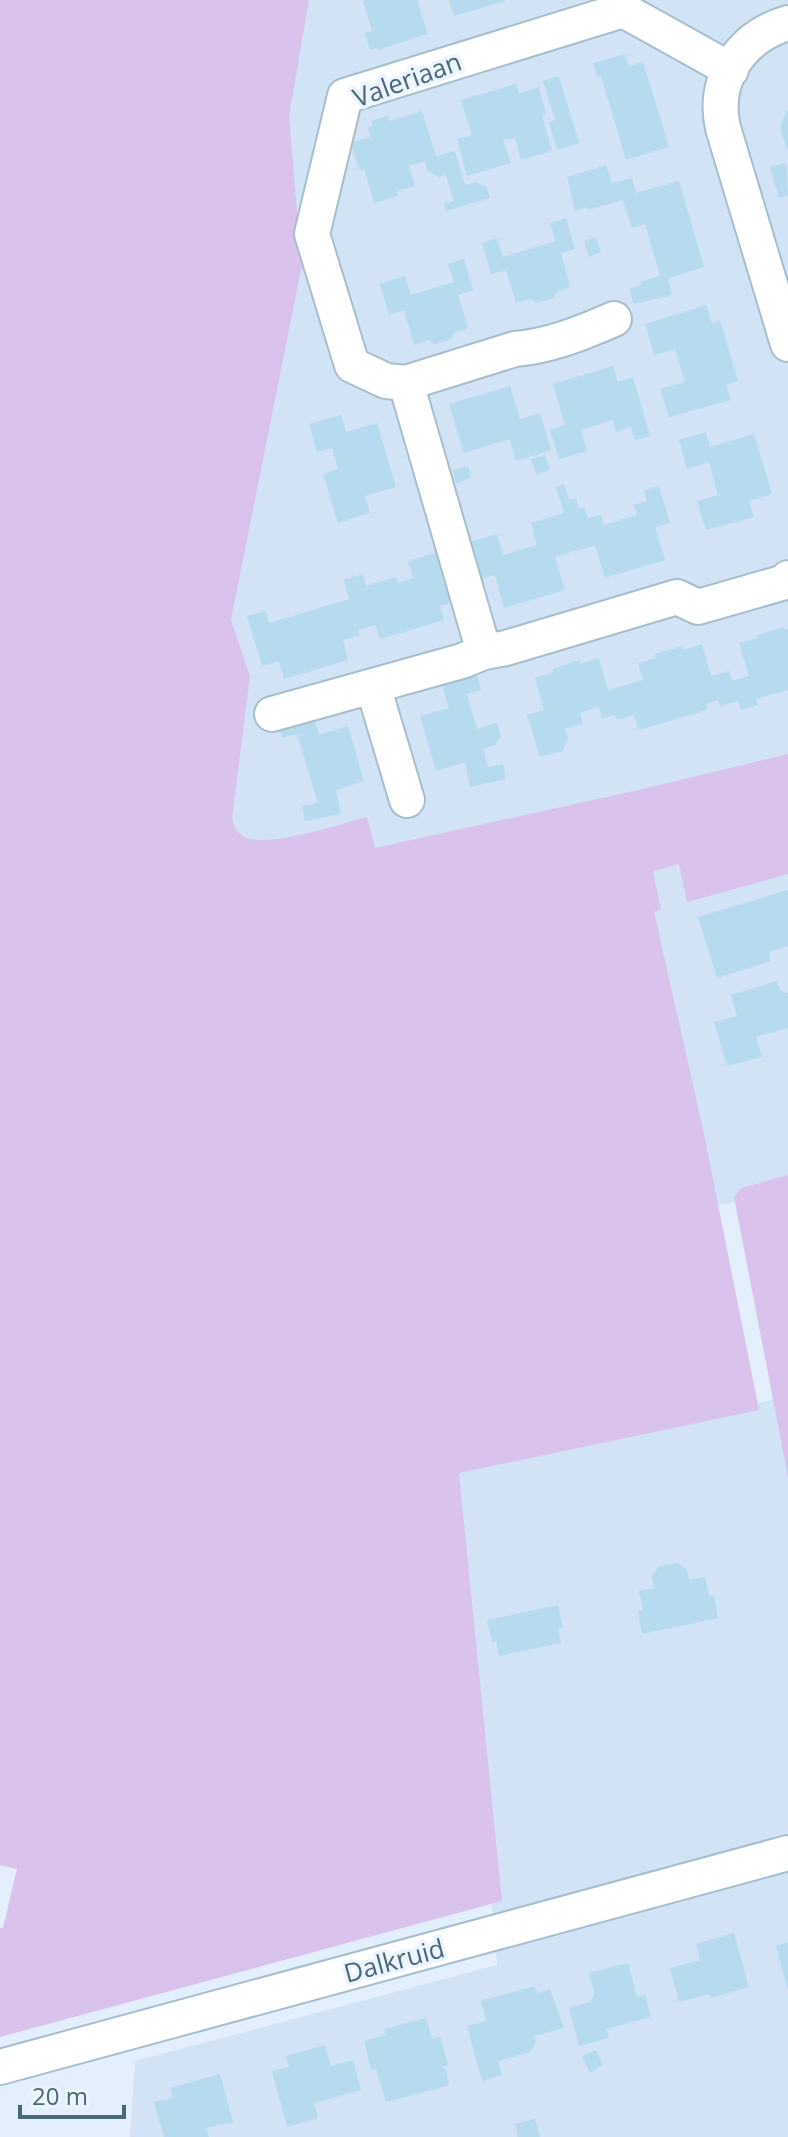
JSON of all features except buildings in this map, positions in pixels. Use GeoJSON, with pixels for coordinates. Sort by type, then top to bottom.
{"type":"FeatureCollection","features":[{"type":"Feature","properties":{"kind":"street","name":"Valeriaan"},"geometry":{"type":"LineString","coordinates":[[406,383],[386,381],[352,365],[312,234],[345,96],[622,5],[731,70]]}},
{"type":"Feature","properties":{"kind":"street"},"geometry":{"type":"LineString","coordinates":[[788,23],[761,33],[747,46],[723,85],[719,100],[720,114],[788,344]]}},
{"type":"Feature","properties":{"kind":"street"},"geometry":{"type":"LineString","coordinates":[[484,652],[406,383],[515,349],[576,335],[614,319]]}},
{"type":"Feature","properties":{"kind":"street"},"geometry":{"type":"LineString","coordinates":[[272,714],[677,597],[698,607],[785,582],[788,578]]}},
{"type":"Feature","properties":{"kind":"street"},"geometry":{"type":"LineString","coordinates":[[373,686],[407,800]]}},
{"type":"Feature","properties":{"kind":"street","name":"Dalkruid"},"geometry":{"type":"LineString","coordinates":[[0,2067],[788,1853]]}},
{"type":"Feature","properties":{"kind":"shaded area"},"geometry":{"type":"Polygon","coordinates":[[[0,0],[309,0],[289,116],[298,224],[304,255],[231,620],[250,676],[232,819],[239,833],[247,838],[272,840],[307,834],[367,817],[375,848],[788,754],[788,874],[687,902],[679,864],[653,871],[661,909],[654,912],[703,1129],[759,1410],[459,1473],[502,1901],[0,2037],[0,1928],[3,1928],[17,1869],[0,1865],[0,0]]]}},
{"type":"Feature","properties":{"kind":"shaded area"},"geometry":{"type":"Polygon","coordinates":[[[306,0],[788,0],[788,1192],[709,1207],[158,908],[306,0]]]}},
{"type":"Feature","properties":{"kind":"shaded area"},"geometry":{"type":"Polygon","coordinates":[[[788,1175],[788,1477],[734,1197],[741,1188],[788,1175]]]}},
{"type":"Feature","properties":{"kind":"shaded area"},"geometry":{"type":"Polygon","coordinates":[[[788,1397],[788,2137],[130,2137],[135,2061],[497,1965],[452,1462],[788,1397]]]}}]}
